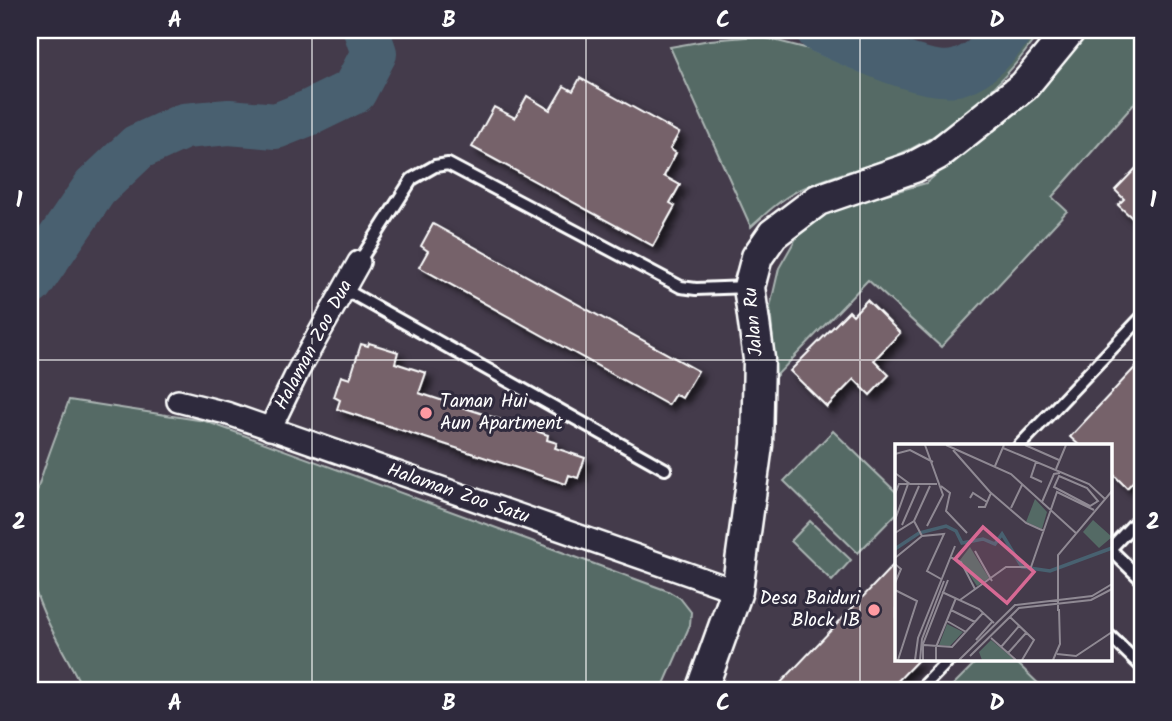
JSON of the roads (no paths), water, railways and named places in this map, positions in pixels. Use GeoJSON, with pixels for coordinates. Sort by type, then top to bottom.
{"type":"FeatureCollection","features":[{"type":"Feature","properties":{"kind":"street","name":"Jalan Ru"},"geometry":{"type":"LineString","coordinates":[[701,691],[737,591],[757,445],[759,359],[749,287],[757,257],[773,234],[818,200],[914,167],[938,154],[1024,86],[1070,30]]}},
{"type":"Feature","properties":{"kind":"street","name":"Halaman Zoo Dua"},"geometry":{"type":"LineString","coordinates":[[270,429],[298,371],[359,262]]}},
{"type":"Feature","properties":{"kind":"street","name":"Halaman Zoo Satu"},"geometry":{"type":"LineString","coordinates":[[178,401],[226,413],[737,591]]}},
{"type":"Feature","properties":{"kind":"lane"},"geometry":{"type":"LineString","coordinates":[[359,262],[412,179],[435,166],[448,164],[681,287],[749,287]]}},
{"type":"Feature","properties":{"kind":"lane"},"geometry":{"type":"LineString","coordinates":[[344,289],[665,469]]}},
{"type":"Feature","properties":{"kind":"lane"},"geometry":{"type":"LineString","coordinates":[[1021,444],[1142,317]]}},
{"type":"Feature","properties":{"kind":"lane"},"geometry":{"type":"LineString","coordinates":[[1112,548],[1142,515]]}},
{"type":"Feature","properties":{"kind":"lane"},"geometry":{"type":"LineString","coordinates":[[1112,550],[1142,580]]}},
{"type":"Feature","properties":{"kind":"lane"},"geometry":{"type":"LineString","coordinates":[[1112,638],[1142,667]]}},
{"type":"Feature","properties":{"kind":"lane"},"geometry":{"type":"LineString","coordinates":[[919,691],[947,662]]}},
{"type":"Feature","properties":{"kind":"waterway"},"geometry":{"type":"LineString","coordinates":[[30,283],[95,188],[138,147],[184,126],[229,122],[276,126],[354,91],[374,53],[366,30]]}},
{"type":"Feature","properties":{"kind":"waterway"},"geometry":{"type":"LineString","coordinates":[[819,30],[889,60],[945,74],[959,72],[974,65],[993,49],[1009,30]]}},
{"type":"Feature","properties":{"kind":"place","name":"Taman Hui Aun Apartment"},"geometry":{"type":"Point","coordinates":[426,413]}},
{"type":"Feature","properties":{"kind":"place","name":"Desa Baiduri Block 1B"},"geometry":{"type":"Point","coordinates":[874,610]}}]}
